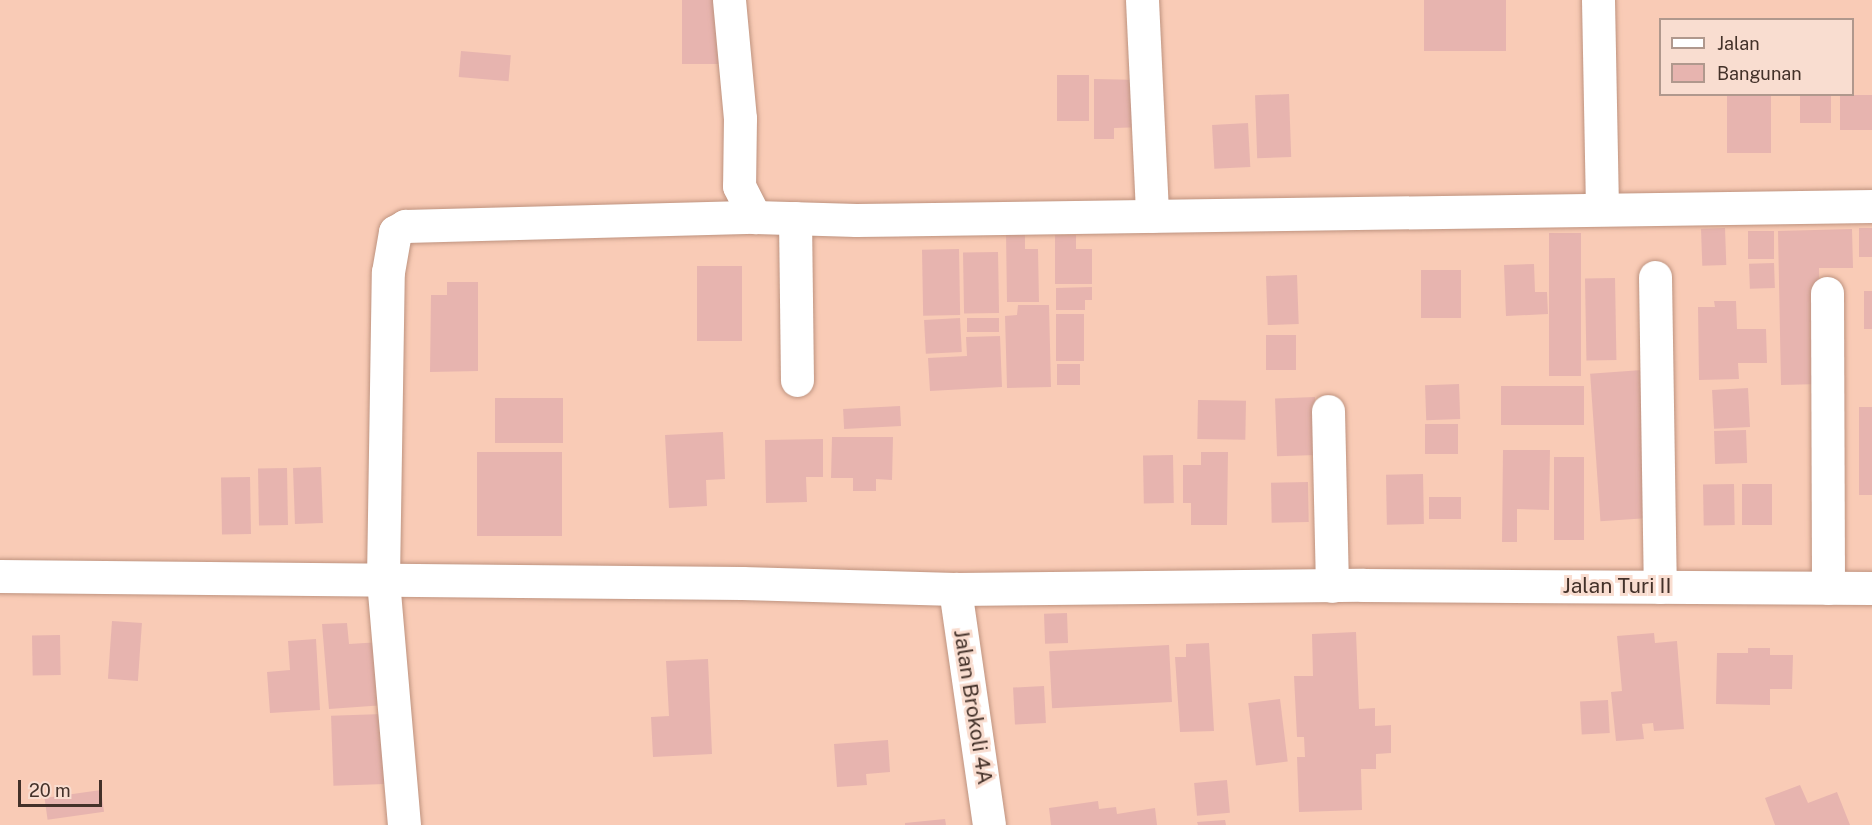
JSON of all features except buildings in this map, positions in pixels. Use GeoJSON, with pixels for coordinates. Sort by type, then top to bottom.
{"type":"FeatureCollection","features":[{"type":"Feature","properties":{"kind":"street"},"geometry":{"type":"LineString","coordinates":[[729,0],[740,118],[739,186],[755,217]]}},
{"type":"Feature","properties":{"kind":"street"},"geometry":{"type":"LineString","coordinates":[[1142,0],[1152,216]]}},
{"type":"Feature","properties":{"kind":"street"},"geometry":{"type":"LineString","coordinates":[[1598,0],[1602,209]]}},
{"type":"Feature","properties":{"kind":"street"},"geometry":{"type":"LineString","coordinates":[[404,825],[383,579],[388,272],[395,232],[421,223],[755,217],[1152,216],[1872,206]]}},
{"type":"Feature","properties":{"kind":"street"},"geometry":{"type":"LineString","coordinates":[[795,218],[797,380]]}},
{"type":"Feature","properties":{"kind":"street"},"geometry":{"type":"LineString","coordinates":[[1655,277],[1660,587]]}},
{"type":"Feature","properties":{"kind":"street"},"geometry":{"type":"LineString","coordinates":[[1827,293],[1828,588]]}},
{"type":"Feature","properties":{"kind":"street"},"geometry":{"type":"LineString","coordinates":[[1328,411],[1347,586]]}},
{"type":"Feature","properties":{"kind":"street","name":"Jalan Turi II"},"geometry":{"type":"LineString","coordinates":[[0,576],[383,579],[955,589],[1347,586],[1872,588]]}},
{"type":"Feature","properties":{"kind":"street","name":"Jalan Brokoli 4A"},"geometry":{"type":"LineString","coordinates":[[955,589],[989,825]]}}]}
